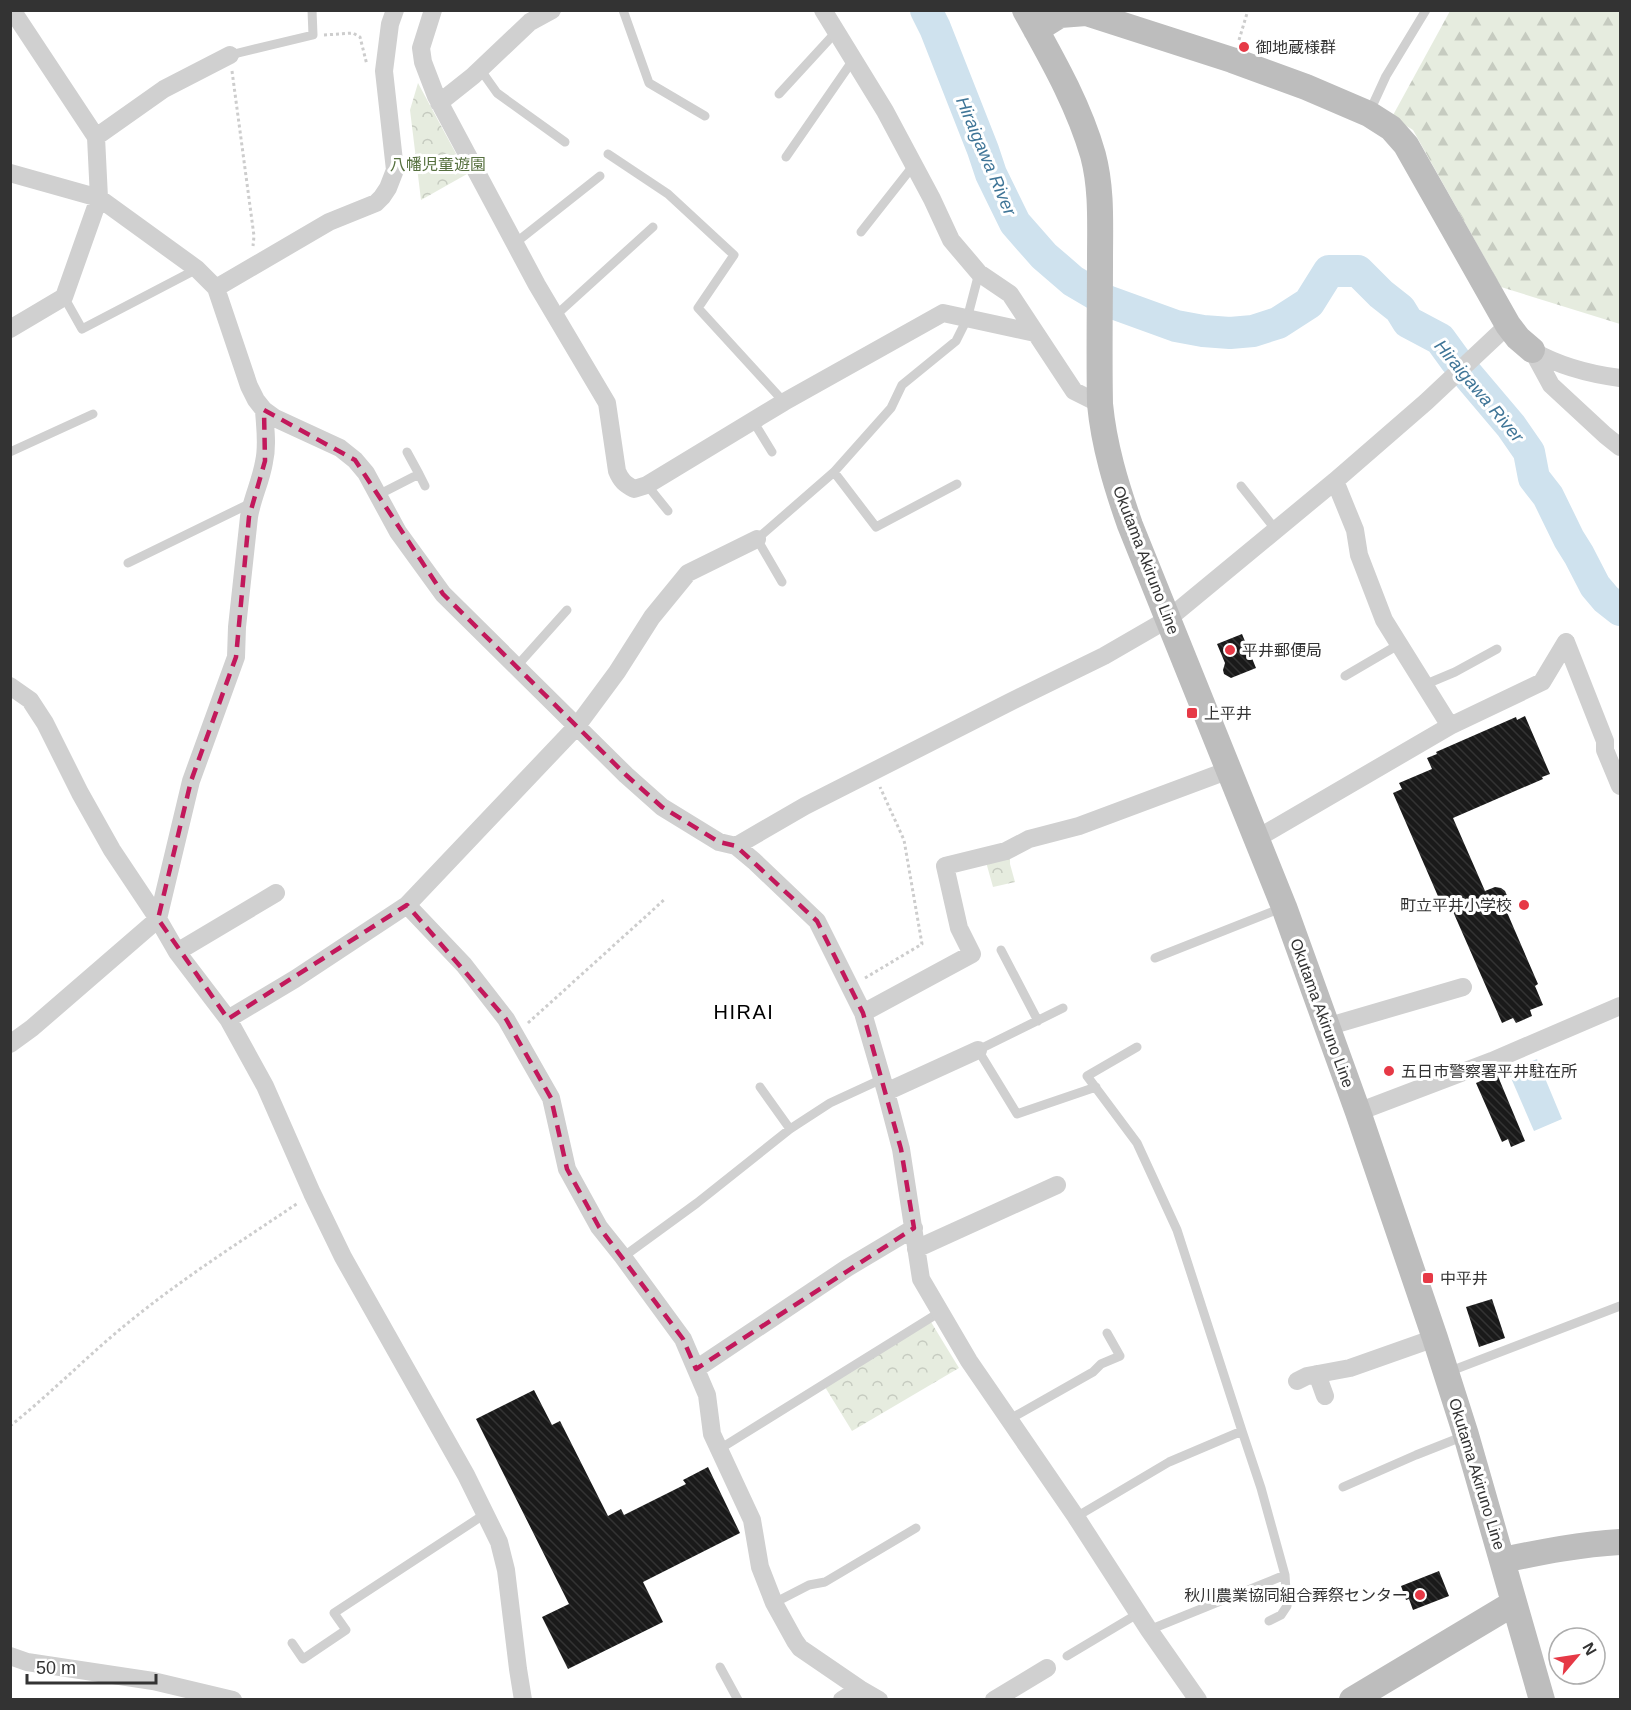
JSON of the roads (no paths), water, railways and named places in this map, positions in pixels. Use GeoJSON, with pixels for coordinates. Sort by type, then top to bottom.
{"type":"FeatureCollection","features":[{"type":"Feature","properties":{"kind":"main road"},"geometry":{"type":"LineString","coordinates":[[1031,20],[1086,13],[1232,60],[1306,87],[1369,114],[1391,128],[1406,145],[1508,325],[1532,350]]}},
{"type":"Feature","properties":{"kind":"main road","name":"Okutama Akiruno Line"},"geometry":{"type":"LineString","coordinates":[[1031,20],[1071,95],[1093,157],[1099,191],[1101,225],[1100,404],[1103,432],[1115,478],[1130,525],[1284,907],[1358,1112],[1466,1435],[1542,1700]]}},
{"type":"Feature","properties":{"kind":"main road"},"geometry":{"type":"LineString","coordinates":[[1503,1560],[1556,1550],[1620,1542]]}},
{"type":"Feature","properties":{"kind":"main road"},"geometry":{"type":"LineString","coordinates":[[1352,1700],[1514,1603]]}},
{"type":"Feature","properties":{"kind":"street"},"geometry":{"type":"LineString","coordinates":[[10,329],[64,297],[99,198],[96,137],[12,10]]}},
{"type":"Feature","properties":{"kind":"street"},"geometry":{"type":"LineString","coordinates":[[216,288],[329,222],[376,203],[388,188],[395,170],[384,71],[390,24],[395,10]]}},
{"type":"Feature","properties":{"kind":"street"},"geometry":{"type":"LineString","coordinates":[[433,10],[421,48],[423,62],[440,103],[514,244],[607,403],[617,471],[620,480],[634,489],[647,485],[784,402],[943,313],[1035,333]]}},
{"type":"Feature","properties":{"kind":"street"},"geometry":{"type":"LineString","coordinates":[[440,103],[530,22],[552,10]]}},
{"type":"Feature","properties":{"kind":"street"},"geometry":{"type":"LineString","coordinates":[[823,10],[885,111],[951,240],[979,273],[1010,294],[1074,391],[1100,404]]}},
{"type":"Feature","properties":{"kind":"street"},"geometry":{"type":"LineString","coordinates":[[96,137],[164,89],[230,55]]}},
{"type":"Feature","properties":{"kind":"street"},"geometry":{"type":"LineString","coordinates":[[10,173],[99,198],[197,269],[216,288],[249,386],[264,410],[275,418],[340,448],[355,460],[378,495],[398,532],[443,594],[516,667],[626,776],[662,807],[719,842],[736,846],[817,921],[863,1013],[901,1149],[921,1279],[969,1361],[1076,1516],[1194,1698]]}},
{"type":"Feature","properties":{"kind":"street"},"geometry":{"type":"LineString","coordinates":[[736,846],[805,806],[1104,656],[1168,619],[1335,481],[1426,402],[1508,325]]}},
{"type":"Feature","properties":{"kind":"street"},"geometry":{"type":"LineString","coordinates":[[1532,350],[1552,362],[1573,369],[1620,378]]}},
{"type":"Feature","properties":{"kind":"street"},"geometry":{"type":"LineString","coordinates":[[1532,350],[1551,385],[1620,447]]}},
{"type":"Feature","properties":{"kind":"street"},"geometry":{"type":"LineString","coordinates":[[10,1044],[32,1028],[158,919],[192,781],[236,657],[237,627],[251,503],[265,461],[264,410]]}},
{"type":"Feature","properties":{"kind":"street"},"geometry":{"type":"LineString","coordinates":[[1335,481],[1355,530],[1359,555],[1384,620],[1450,726]]}},
{"type":"Feature","properties":{"kind":"street"},"geometry":{"type":"LineString","coordinates":[[228,1019],[295,979],[407,905],[577,726],[617,672],[652,617],[688,573],[757,539]]}},
{"type":"Feature","properties":{"kind":"street"},"geometry":{"type":"LineString","coordinates":[[1256,839],[1450,726],[1542,682],[1566,642],[1613,737],[1605,750],[1620,786]]}},
{"type":"Feature","properties":{"kind":"street"},"geometry":{"type":"LineString","coordinates":[[10,686],[30,700],[45,723],[107,842],[177,952],[228,1019],[266,1086],[312,1193],[343,1257],[466,1475],[499,1542],[506,1570],[523,1700]]}},
{"type":"Feature","properties":{"kind":"street"},"geometry":{"type":"LineString","coordinates":[[863,1013],[972,954],[959,928],[945,866],[1006,850],[1029,839],[1079,826],[1229,770]]}},
{"type":"Feature","properties":{"kind":"street"},"geometry":{"type":"LineString","coordinates":[[177,952],[276,893]]}},
{"type":"Feature","properties":{"kind":"street"},"geometry":{"type":"LineString","coordinates":[[407,905],[464,965],[506,1019],[551,1098],[567,1169],[599,1227],[683,1339],[707,1395],[712,1434],[718,1450],[752,1520],[760,1568],[774,1603],[795,1641],[800,1648],[879,1700]]}},
{"type":"Feature","properties":{"kind":"street"},"geometry":{"type":"LineString","coordinates":[[1326,1027],[1463,987]]}},
{"type":"Feature","properties":{"kind":"street"},"geometry":{"type":"LineString","coordinates":[[1358,1112],[1492,1061],[1620,1006]]}},
{"type":"Feature","properties":{"kind":"street"},"geometry":{"type":"LineString","coordinates":[[884,1086],[978,1050]]}},
{"type":"Feature","properties":{"kind":"street"},"geometry":{"type":"LineString","coordinates":[[916,1249],[1057,1185]]}},
{"type":"Feature","properties":{"kind":"street"},"geometry":{"type":"LineString","coordinates":[[696,1369],[847,1268],[914,1228]]}},
{"type":"Feature","properties":{"kind":"street"},"geometry":{"type":"LineString","coordinates":[[1297,1381],[1307,1376],[1350,1368],[1435,1338]]}},
{"type":"Feature","properties":{"kind":"street"},"geometry":{"type":"LineString","coordinates":[[1317,1374],[1325,1396]]}},
{"type":"Feature","properties":{"kind":"street"},"geometry":{"type":"LineString","coordinates":[[10,1656],[27,1662],[153,1681],[233,1700]]}},
{"type":"Feature","properties":{"kind":"street"},"geometry":{"type":"LineString","coordinates":[[994,1700],[1047,1668]]}},
{"type":"Feature","properties":{"kind":"street"},"geometry":{"type":"LineString","coordinates":[[842,1700],[860,1689]]}},
{"type":"Feature","properties":{"kind":"lane"},"geometry":{"type":"LineString","coordinates":[[230,55],[314,35],[312,10]]}},
{"type":"Feature","properties":{"kind":"lane"},"geometry":{"type":"LineString","coordinates":[[623,10],[650,83],[705,116]]}},
{"type":"Feature","properties":{"kind":"lane"},"geometry":{"type":"LineString","coordinates":[[1369,114],[1386,76],[1426,10]]}},
{"type":"Feature","properties":{"kind":"lane"},"geometry":{"type":"LineString","coordinates":[[779,94],[836,32]]}},
{"type":"Feature","properties":{"kind":"lane"},"geometry":{"type":"LineString","coordinates":[[786,157],[853,60]]}},
{"type":"Feature","properties":{"kind":"lane"},"geometry":{"type":"LineString","coordinates":[[480,69],[496,93],[565,142]]}},
{"type":"Feature","properties":{"kind":"lane"},"geometry":{"type":"LineString","coordinates":[[608,154],[668,194],[734,255],[698,308],[784,402]]}},
{"type":"Feature","properties":{"kind":"lane"},"geometry":{"type":"LineString","coordinates":[[861,232],[914,166]]}},
{"type":"Feature","properties":{"kind":"lane"},"geometry":{"type":"LineString","coordinates":[[514,244],[600,176]]}},
{"type":"Feature","properties":{"kind":"lane"},"geometry":{"type":"LineString","coordinates":[[555,316],[653,227]]}},
{"type":"Feature","properties":{"kind":"lane"},"geometry":{"type":"LineString","coordinates":[[64,297],[82,329],[197,269]]}},
{"type":"Feature","properties":{"kind":"lane"},"geometry":{"type":"LineString","coordinates":[[782,582],[757,539],[834,472],[891,408],[902,386],[956,341],[967,320],[979,273]]}},
{"type":"Feature","properties":{"kind":"lane"},"geometry":{"type":"LineString","coordinates":[[10,452],[93,414]]}},
{"type":"Feature","properties":{"kind":"lane"},"geometry":{"type":"LineString","coordinates":[[753,421],[772,452]]}},
{"type":"Feature","properties":{"kind":"lane"},"geometry":{"type":"LineString","coordinates":[[407,452],[425,486]]}},
{"type":"Feature","properties":{"kind":"lane"},"geometry":{"type":"LineString","coordinates":[[834,472],[876,526],[957,484]]}},
{"type":"Feature","properties":{"kind":"lane"},"geometry":{"type":"LineString","coordinates":[[378,495],[419,474]]}},
{"type":"Feature","properties":{"kind":"lane"},"geometry":{"type":"LineString","coordinates":[[647,485],[668,511]]}},
{"type":"Feature","properties":{"kind":"lane"},"geometry":{"type":"LineString","coordinates":[[1241,486],[1276,530]]}},
{"type":"Feature","properties":{"kind":"lane"},"geometry":{"type":"LineString","coordinates":[[128,563],[251,503]]}},
{"type":"Feature","properties":{"kind":"lane"},"geometry":{"type":"LineString","coordinates":[[516,667],[567,610]]}},
{"type":"Feature","properties":{"kind":"lane"},"geometry":{"type":"LineString","coordinates":[[1345,676],[1398,645]]}},
{"type":"Feature","properties":{"kind":"lane"},"geometry":{"type":"LineString","coordinates":[[1424,685],[1455,672],[1497,649]]}},
{"type":"Feature","properties":{"kind":"lane"},"geometry":{"type":"LineString","coordinates":[[1155,958],[1284,907]]}},
{"type":"Feature","properties":{"kind":"lane"},"geometry":{"type":"LineString","coordinates":[[1001,950],[1038,1021]]}},
{"type":"Feature","properties":{"kind":"lane"},"geometry":{"type":"LineString","coordinates":[[1063,1008],[978,1050],[1017,1114],[1095,1087]]}},
{"type":"Feature","properties":{"kind":"lane"},"geometry":{"type":"LineString","coordinates":[[1137,1047],[1087,1076],[1137,1143],[1177,1230],[1262,1488],[1285,1575],[1287,1606],[1281,1615],[1269,1620]]}},
{"type":"Feature","properties":{"kind":"lane"},"geometry":{"type":"LineString","coordinates":[[623,1257],[697,1203],[790,1129],[830,1103],[884,1086]]}},
{"type":"Feature","properties":{"kind":"lane"},"geometry":{"type":"LineString","coordinates":[[760,1087],[790,1129]]}},
{"type":"Feature","properties":{"kind":"lane"},"geometry":{"type":"LineString","coordinates":[[1446,1373],[1620,1306]]}},
{"type":"Feature","properties":{"kind":"lane"},"geometry":{"type":"LineString","coordinates":[[718,1450],[940,1312]]}},
{"type":"Feature","properties":{"kind":"lane"},"geometry":{"type":"LineString","coordinates":[[1010,1419],[1093,1372],[1101,1364],[1120,1356],[1107,1333]]}},
{"type":"Feature","properties":{"kind":"lane"},"geometry":{"type":"LineString","coordinates":[[1076,1516],[1169,1462],[1242,1431]]}},
{"type":"Feature","properties":{"kind":"lane"},"geometry":{"type":"LineString","coordinates":[[1343,1487],[1466,1435]]}},
{"type":"Feature","properties":{"kind":"lane"},"geometry":{"type":"LineString","coordinates":[[292,1643],[303,1659],[346,1630],[334,1613],[485,1514]]}},
{"type":"Feature","properties":{"kind":"lane"},"geometry":{"type":"LineString","coordinates":[[774,1603],[809,1585],[825,1582],[916,1528]]}},
{"type":"Feature","properties":{"kind":"lane"},"geometry":{"type":"LineString","coordinates":[[1149,1630],[1285,1575]]}},
{"type":"Feature","properties":{"kind":"lane"},"geometry":{"type":"LineString","coordinates":[[1067,1656],[1138,1613]]}},
{"type":"Feature","properties":{"kind":"lane"},"geometry":{"type":"LineString","coordinates":[[720,1667],[738,1700]]}},
{"type":"Feature","properties":{"kind":"water"},"geometry":{"type":"Polygon","coordinates":[[[1537,1059],[1562,1119],[1534,1131],[1508,1071],[1537,1059]]]}},
{"type":"Feature","properties":{"kind":"waterway","name":"Hiraigawa River"},"geometry":{"type":"LineString","coordinates":[[926,10],[991,174],[1015,223],[1044,256],[1073,281],[1107,301],[1176,326],[1230,333],[1253,331],[1278,323],[1309,303],[1329,271],[1358,271],[1400,309],[1408,322],[1440,339],[1511,426],[1529,452],[1534,478],[1548,496],[1595,586],[1620,610]]}},
{"type":"Feature","properties":{"kind":"place","name":"御地蔵様群"},"geometry":{"type":"Point","coordinates":[1244,47]}},
{"type":"Feature","properties":{"kind":"place","name":"平井郵便局"},"geometry":{"type":"Point","coordinates":[1230,650]}},
{"type":"Feature","properties":{"kind":"place","name":"上平井"},"geometry":{"type":"Point","coordinates":[1192,713]}},
{"type":"Feature","properties":{"kind":"place","name":"町立平井小学校"},"geometry":{"type":"Point","coordinates":[1524,905]}},
{"type":"Feature","properties":{"kind":"place","name":"五日市警察署平井駐在所"},"geometry":{"type":"Point","coordinates":[1389,1071]}},
{"type":"Feature","properties":{"kind":"place","name":"中平井"},"geometry":{"type":"Point","coordinates":[1428,1278]}},
{"type":"Feature","properties":{"kind":"place","name":"秋川農業協同組合葬祭センター"},"geometry":{"type":"Point","coordinates":[1420,1595]}},
{"type":"Feature","properties":{"kind":"district","name":"HIRAI"},"geometry":{"type":"Point","coordinates":[744,1012]}},
{"type":"Feature","properties":{"kind":"park label","name":"八幡児童遊園"},"geometry":{"type":"Point","coordinates":[438,164]}}]}
